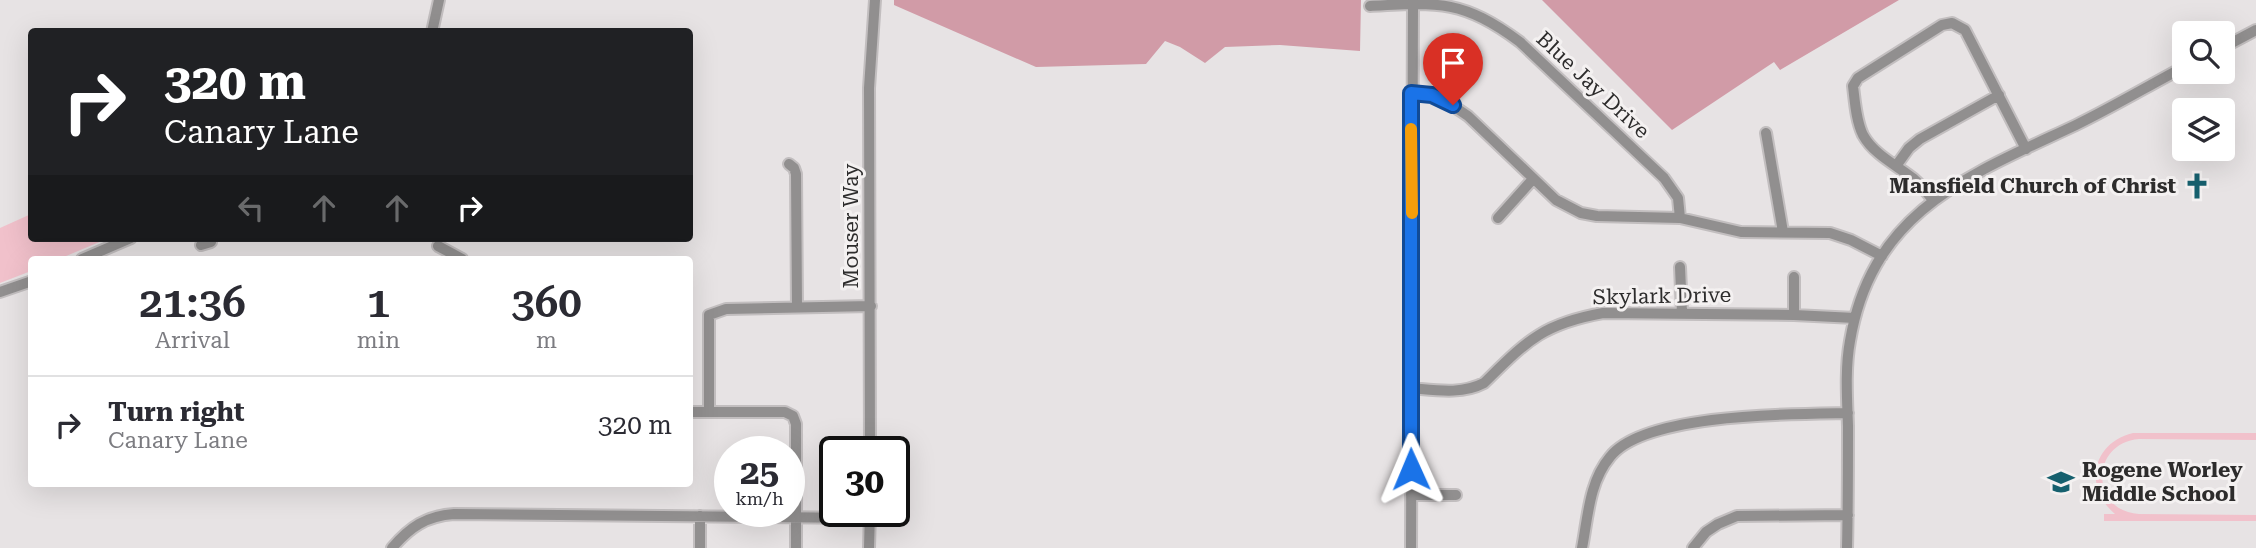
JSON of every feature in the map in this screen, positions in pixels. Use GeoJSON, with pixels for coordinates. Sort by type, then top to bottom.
{"type":"FeatureCollection","features":[{"type":"Feature","properties":{"kind":"street"},"geometry":{"type":"LineString","coordinates":[[433,28],[439,0]]}},
{"type":"Feature","properties":{"kind":"street","name":"Mouser Way"},"geometry":{"type":"LineString","coordinates":[[870,436],[869,88],[875,0]]}},
{"type":"Feature","properties":{"kind":"street","name":"Blue Jay Drive"},"geometry":{"type":"LineString","coordinates":[[1370,6],[1443,3],[1469,9],[1498,24],[1664,178],[1678,198],[1680,218]]}},
{"type":"Feature","properties":{"kind":"street"},"geometry":{"type":"LineString","coordinates":[[1411,548],[1413,4]]}},
{"type":"Feature","properties":{"kind":"street"},"geometry":{"type":"LineString","coordinates":[[1933,200],[1916,181],[1874,148],[1862,133],[1853,86],[1858,78],[1942,25],[1952,23],[1965,30],[2026,149]]}},
{"type":"Feature","properties":{"kind":"street"},"geometry":{"type":"LineString","coordinates":[[2235,41],[2256,30]]}},
{"type":"Feature","properties":{"kind":"street"},"geometry":{"type":"LineString","coordinates":[[1847,548],[1850,343],[1862,295],[1882,256],[1912,218],[1955,185],[2094,116],[2172,74]]}},
{"type":"Feature","properties":{"kind":"street"},"geometry":{"type":"LineString","coordinates":[[1411,93],[1432,95],[1453,105],[1558,201],[1581,213],[1597,216],[1680,218],[1741,232],[1830,233],[1882,256]]}},
{"type":"Feature","properties":{"kind":"street"},"geometry":{"type":"LineString","coordinates":[[1895,166],[1920,139],[1999,95]]}},
{"type":"Feature","properties":{"kind":"street"},"geometry":{"type":"LineString","coordinates":[[1766,133],[1783,232]]}},
{"type":"Feature","properties":{"kind":"street"},"geometry":{"type":"LineString","coordinates":[[789,164],[796,174],[797,307]]}},
{"type":"Feature","properties":{"kind":"street"},"geometry":{"type":"LineString","coordinates":[[1498,218],[1533,179]]}},
{"type":"Feature","properties":{"kind":"street"},"geometry":{"type":"LineString","coordinates":[[89,256],[122,242]]}},
{"type":"Feature","properties":{"kind":"street"},"geometry":{"type":"LineString","coordinates":[[438,246],[456,256]]}},
{"type":"Feature","properties":{"kind":"street"},"geometry":{"type":"LineString","coordinates":[[1680,267],[1682,313]]}},
{"type":"Feature","properties":{"kind":"street"},"geometry":{"type":"LineString","coordinates":[[1794,277],[1794,315]]}},
{"type":"Feature","properties":{"kind":"street"},"geometry":{"type":"LineString","coordinates":[[0,292],[28,282]]}},
{"type":"Feature","properties":{"kind":"street"},"geometry":{"type":"LineString","coordinates":[[709,412],[709,314],[726,309],[871,306]]}},
{"type":"Feature","properties":{"kind":"street","name":"Skylark Drive"},"geometry":{"type":"LineString","coordinates":[[1410,388],[1452,391],[1478,386],[1526,342],[1547,328],[1576,318],[1603,313],[1855,318]]}},
{"type":"Feature","properties":{"kind":"street"},"geometry":{"type":"LineString","coordinates":[[693,412],[785,412],[793,416],[796,436]]}},
{"type":"Feature","properties":{"kind":"street"},"geometry":{"type":"LineString","coordinates":[[1582,548],[1594,486],[1610,456],[1632,439],[1697,423],[1764,414],[1847,413]]}},
{"type":"Feature","properties":{"kind":"street"},"geometry":{"type":"LineString","coordinates":[[1411,495],[1456,495]]}},
{"type":"Feature","properties":{"kind":"street"},"geometry":{"type":"LineString","coordinates":[[392,548],[406,531],[418,523],[440,515],[714,516]]}},
{"type":"Feature","properties":{"kind":"street"},"geometry":{"type":"LineString","coordinates":[[1693,548],[1706,532],[1737,516],[1848,515]]}},
{"type":"Feature","properties":{"kind":"street"},"geometry":{"type":"LineString","coordinates":[[700,516],[700,548]]}},
{"type":"Feature","properties":{"kind":"street"},"geometry":{"type":"LineString","coordinates":[[796,527],[796,548]]}},
{"type":"Feature","properties":{"kind":"street"},"geometry":{"type":"LineString","coordinates":[[869,548],[870,527]]}},
{"type":"Feature","properties":{"kind":"shaded area"},"geometry":{"type":"Polygon","coordinates":[[[894,0],[1361,0],[1360,51],[1280,45],[1225,47],[1205,63],[1165,41],[1146,64],[1036,67],[894,5],[894,0]]]}},
{"type":"Feature","properties":{"kind":"shaded area"},"geometry":{"type":"Polygon","coordinates":[[[1542,0],[1899,0],[1780,70],[1774,62],[1672,130],[1542,0]]]}},
{"type":"Feature","properties":{"kind":"shaded area"},"geometry":{"type":"Polygon","coordinates":[[[28,215],[28,242],[99,242],[66,256],[28,256],[28,272],[0,283],[0,228],[28,215]]]}},
{"type":"Feature","properties":{"kind":"shaded area"},"geometry":{"type":"Polygon","coordinates":[[[2133,433],[2256,433],[2256,440],[2139,439],[2123,443],[2111,452],[2102,477],[2111,502],[2123,510],[2139,514],[2256,515],[2256,521],[2104,521],[2104,514],[2115,514],[2099,491],[2097,467],[2108,446],[2133,433]]]}},
{"type":"Feature","properties":{"kind":"slow traffic"},"geometry":{"type":"LineString","coordinates":[[1411,129],[1412,213]]}},
{"type":"Feature","properties":{"kind":"place","name":"Mansfield Church of Christ"},"geometry":{"type":"Point","coordinates":[2197,186]}},
{"type":"Feature","properties":{"kind":"place","name":"Rogene Worley Middle School"},"geometry":{"type":"Point","coordinates":[2061,482]}},
{"type":"Feature","properties":{"kind":"route"},"geometry":{"type":"LineString","coordinates":[[1411,469],[1411,93],[1432,95],[1453,105]]}}]}
